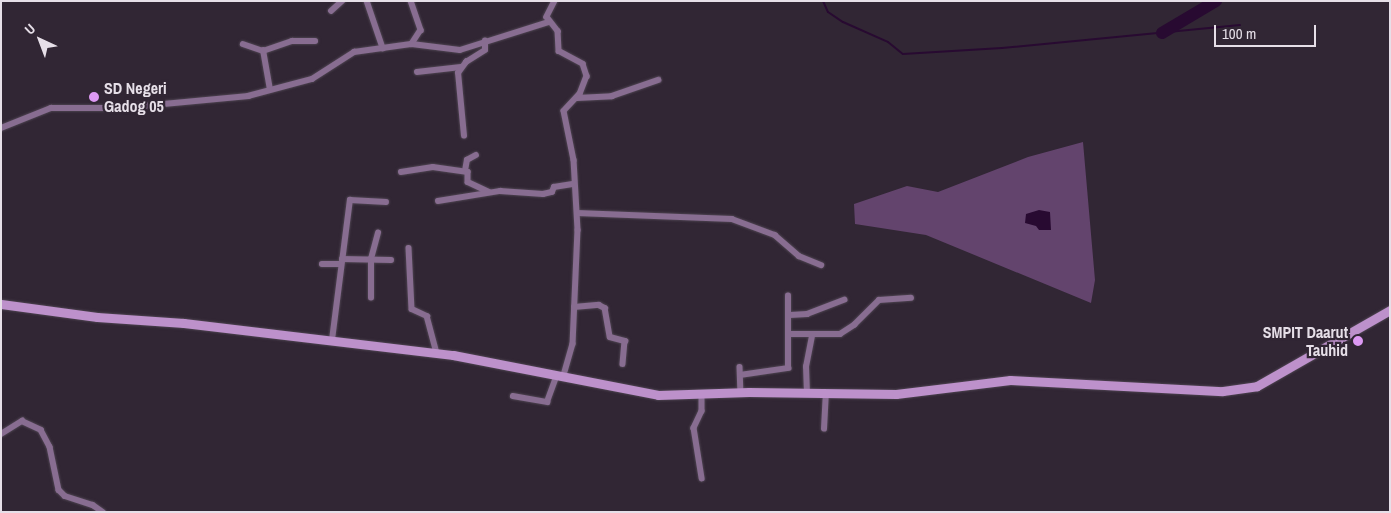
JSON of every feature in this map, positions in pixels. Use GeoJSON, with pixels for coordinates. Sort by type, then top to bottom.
{"type":"FeatureCollection","features":[{"type":"Feature","properties":{"kind":"street"},"geometry":{"type":"LineString","coordinates":[[331,11],[342,1]]}},
{"type":"Feature","properties":{"kind":"street"},"geometry":{"type":"LineString","coordinates":[[367,1],[383,48]]}},
{"type":"Feature","properties":{"kind":"street"},"geometry":{"type":"LineString","coordinates":[[411,1],[421,30],[412,44]]}},
{"type":"Feature","properties":{"kind":"street"},"geometry":{"type":"LineString","coordinates":[[513,396],[548,402],[573,344],[577,213],[574,160],[564,111],[577,98],[586,80],[585,67],[560,53],[558,31],[549,22],[547,15],[555,1]]}},
{"type":"Feature","properties":{"kind":"street"},"geometry":{"type":"LineString","coordinates":[[1,128],[51,108],[121,108],[162,102],[202,102],[289,87],[320,75],[354,52],[412,44],[450,51],[549,22]]}},
{"type":"Feature","properties":{"kind":"street"},"geometry":{"type":"LineString","coordinates":[[242,44],[263,51],[292,41],[315,40]]}},
{"type":"Feature","properties":{"kind":"street"},"geometry":{"type":"LineString","coordinates":[[417,72],[461,67],[485,50],[485,41]]}},
{"type":"Feature","properties":{"kind":"street"},"geometry":{"type":"LineString","coordinates":[[263,51],[270,90]]}},
{"type":"Feature","properties":{"kind":"street"},"geometry":{"type":"LineString","coordinates":[[461,67],[458,77],[464,136]]}},
{"type":"Feature","properties":{"kind":"street"},"geometry":{"type":"LineString","coordinates":[[577,98],[612,96],[658,80]]}},
{"type":"Feature","properties":{"kind":"street"},"geometry":{"type":"LineString","coordinates":[[465,171],[468,160],[476,155]]}},
{"type":"Feature","properties":{"kind":"street"},"geometry":{"type":"LineString","coordinates":[[401,172],[433,167],[465,171],[469,172],[468,182],[489,192]]}},
{"type":"Feature","properties":{"kind":"street"},"geometry":{"type":"LineString","coordinates":[[438,201],[489,192],[543,194],[552,192],[554,186],[574,184]]}},
{"type":"Feature","properties":{"kind":"street"},"geometry":{"type":"LineString","coordinates":[[332,340],[350,200],[386,202]]}},
{"type":"Feature","properties":{"kind":"street"},"geometry":{"type":"LineString","coordinates":[[577,213],[732,219],[775,235],[799,256],[821,265]]}},
{"type":"Feature","properties":{"kind":"street"},"geometry":{"type":"LineString","coordinates":[[371,298],[371,259],[378,233]]}},
{"type":"Feature","properties":{"kind":"street"},"geometry":{"type":"LineString","coordinates":[[409,248],[412,309],[427,316],[437,354]]}},
{"type":"Feature","properties":{"kind":"street"},"geometry":{"type":"LineString","coordinates":[[322,264],[371,259],[391,260]]}},
{"type":"Feature","properties":{"kind":"street"},"geometry":{"type":"LineString","coordinates":[[740,375],[787,370],[790,334],[788,296]]}},
{"type":"Feature","properties":{"kind":"street"},"geometry":{"type":"LineString","coordinates":[[790,334],[831,336],[844,332],[882,298],[911,298]]}},
{"type":"Feature","properties":{"kind":"street"},"geometry":{"type":"LineString","coordinates":[[790,315],[808,314],[844,300]]}},
{"type":"Feature","properties":{"kind":"street"},"geometry":{"type":"LineString","coordinates":[[1,304],[97,318],[184,323],[498,362],[559,378],[650,394],[741,392],[826,395],[916,392],[1010,380],[1223,391],[1257,386],[1390,310]]}},
{"type":"Feature","properties":{"kind":"street"},"geometry":{"type":"LineString","coordinates":[[574,307],[594,305],[605,308],[609,335],[625,341],[622,364]]}},
{"type":"Feature","properties":{"kind":"street"},"geometry":{"type":"LineString","coordinates":[[807,394],[806,367],[812,335]]}},
{"type":"Feature","properties":{"kind":"street"},"geometry":{"type":"LineString","coordinates":[[740,367],[741,392]]}},
{"type":"Feature","properties":{"kind":"street"},"geometry":{"type":"LineString","coordinates":[[702,394],[702,411],[694,428],[702,478]]}},
{"type":"Feature","properties":{"kind":"street"},"geometry":{"type":"LineString","coordinates":[[824,429],[826,395]]}},
{"type":"Feature","properties":{"kind":"street"},"geometry":{"type":"LineString","coordinates":[[1,434],[22,421],[41,430],[50,447],[58,490],[65,496],[93,505],[103,512]]}},
{"type":"Feature","properties":{"kind":"shaded area"},"geometry":{"type":"Polygon","coordinates":[[[1083,142],[1095,280],[1091,303],[926,235],[855,224],[854,204],[907,186],[938,192],[1028,157],[1083,142]]]}},
{"type":"Feature","properties":{"kind":"shaded area"},"geometry":{"type":"Polygon","coordinates":[[[1039,210],[1050,212],[1051,230],[1039,230],[1036,226],[1025,223],[1026,214],[1039,210]]]}},
{"type":"Feature","properties":{"kind":"waterway"},"geometry":{"type":"LineString","coordinates":[[823,1],[828,12],[843,22],[888,42],[903,54],[1002,48],[1240,25]]}},
{"type":"Feature","properties":{"kind":"waterway"},"geometry":{"type":"LineString","coordinates":[[1162,33],[1216,1]]}},
{"type":"Feature","properties":{"kind":"place","name":"SD Negeri Gadog 05"},"geometry":{"type":"Point","coordinates":[94,97]}},
{"type":"Feature","properties":{"kind":"place","name":"SMPIT Daarut Tauhid"},"geometry":{"type":"Point","coordinates":[1358,341]}}]}
